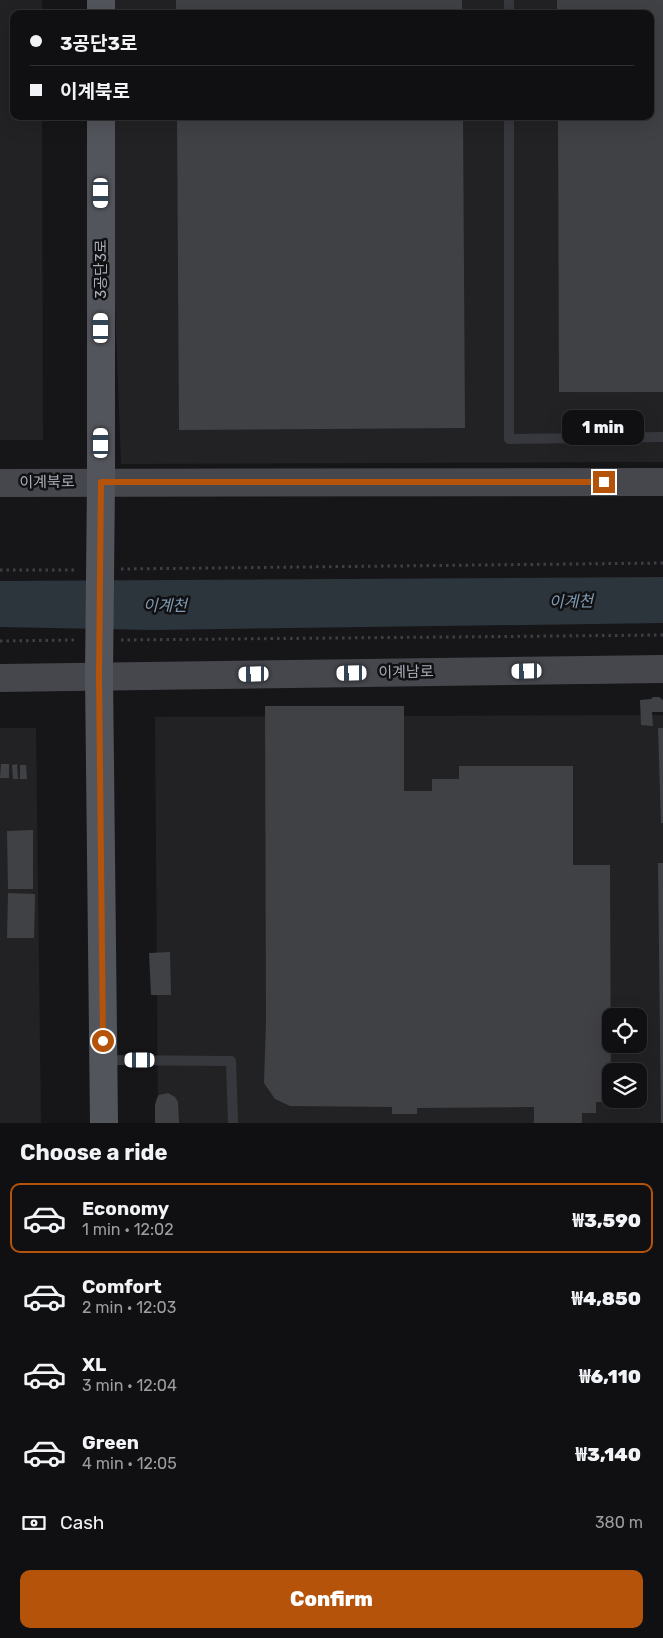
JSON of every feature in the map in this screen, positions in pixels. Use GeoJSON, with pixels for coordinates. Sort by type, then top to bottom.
{"type":"FeatureCollection","features":[{"type":"Feature","properties":{"kind":"main road","name":"3공단3로"},"geometry":{"type":"LineString","coordinates":[[99,676],[101,120]]}},
{"type":"Feature","properties":{"kind":"main road"},"geometry":{"type":"LineString","coordinates":[[99,676],[104,1123]]}},
{"type":"Feature","properties":{"kind":"street","name":"이계북로"},"geometry":{"type":"LineString","coordinates":[[0,483],[663,482]]}},
{"type":"Feature","properties":{"kind":"street","name":"이계남로"},"geometry":{"type":"LineString","coordinates":[[0,678],[663,669]]}},
{"type":"Feature","properties":{"kind":"lane"},"geometry":{"type":"LineString","coordinates":[[509,120],[509,439],[663,437]]}},
{"type":"Feature","properties":{"kind":"lane"},"geometry":{"type":"LineString","coordinates":[[103,1060],[231,1061],[233,1123]]}},
{"type":"Feature","properties":{"kind":"path"},"geometry":{"type":"LineString","coordinates":[[118,570],[663,563]]}},
{"type":"Feature","properties":{"kind":"path"},"geometry":{"type":"LineString","coordinates":[[0,570],[78,570]]}},
{"type":"Feature","properties":{"kind":"path"},"geometry":{"type":"LineString","coordinates":[[187,640],[663,636]]}},
{"type":"Feature","properties":{"kind":"shaded area"},"geometry":{"type":"Polygon","coordinates":[[[0,0],[42,0],[42,10],[10,10],[10,120],[42,120],[43,440],[0,440],[0,0]]]}},
{"type":"Feature","properties":{"kind":"shaded area"},"geometry":{"type":"Polygon","coordinates":[[[104,0],[663,0],[663,462],[121,464],[108,120],[654,120],[654,10],[105,10],[104,0]]]}},
{"type":"Feature","properties":{"kind":"shaded area"},"geometry":{"type":"Polygon","coordinates":[[[663,715],[663,1123],[158,1123],[155,717],[663,715]]]}},
{"type":"Feature","properties":{"kind":"shaded area"},"geometry":{"type":"Polygon","coordinates":[[[0,728],[36,728],[41,1123],[0,1123],[0,728]]]}},
{"type":"Feature","properties":{"kind":"water","name":"이계천"},"geometry":{"type":"Polygon","coordinates":[[[663,577],[663,623],[153,630],[0,627],[0,581],[663,577]]]}},
{"type":"Feature","properties":{"kind":"building"},"geometry":{"type":"Polygon","coordinates":[[[176,0],[462,0],[462,10],[176,10],[176,0]]]}},
{"type":"Feature","properties":{"kind":"building"},"geometry":{"type":"Polygon","coordinates":[[[557,0],[663,0],[663,392],[559,392],[558,120],[654,120],[654,10],[557,10],[557,0]]]}},
{"type":"Feature","properties":{"kind":"building"},"geometry":{"type":"Polygon","coordinates":[[[177,120],[463,120],[465,428],[179,430],[177,120]]]}},
{"type":"Feature","properties":{"kind":"building"},"geometry":{"type":"Polygon","coordinates":[[[659,697],[663,700],[663,712],[652,712],[653,726],[641,725],[640,700],[659,697]]]}},
{"type":"Feature","properties":{"kind":"building"},"geometry":{"type":"Polygon","coordinates":[[[265,706],[404,706],[404,791],[432,791],[432,779],[459,779],[459,766],[573,766],[573,865],[610,865],[611,1008],[602,1008],[602,1053],[611,1053],[611,1063],[602,1063],[602,1102],[596,1102],[596,1113],[582,1113],[582,1123],[534,1123],[534,1107],[417,1108],[417,1114],[392,1114],[392,1107],[290,1106],[275,1099],[264,1083],[266,1021],[265,706]]]}},
{"type":"Feature","properties":{"kind":"building"},"geometry":{"type":"Polygon","coordinates":[[[658,728],[663,728],[663,823],[661,823],[658,728]]]}},
{"type":"Feature","properties":{"kind":"building"},"geometry":{"type":"Polygon","coordinates":[[[1,764],[9,764],[9,778],[0,778],[1,764]]]}},
{"type":"Feature","properties":{"kind":"building"},"geometry":{"type":"Polygon","coordinates":[[[17,764],[18,779],[13,779],[12,765],[17,764]]]}},
{"type":"Feature","properties":{"kind":"building"},"geometry":{"type":"Polygon","coordinates":[[[20,765],[26,765],[27,779],[20,779],[20,765]]]}},
{"type":"Feature","properties":{"kind":"building"},"geometry":{"type":"Polygon","coordinates":[[[33,830],[33,889],[8,889],[7,831],[33,830]]]}},
{"type":"Feature","properties":{"kind":"building"},"geometry":{"type":"Polygon","coordinates":[[[658,863],[663,863],[663,1123],[661,1123],[658,863]]]}},
{"type":"Feature","properties":{"kind":"building"},"geometry":{"type":"Polygon","coordinates":[[[8,893],[35,894],[34,938],[7,938],[8,893]]]}},
{"type":"Feature","properties":{"kind":"building"},"geometry":{"type":"Polygon","coordinates":[[[170,952],[171,995],[151,995],[149,953],[170,952]]]}},
{"type":"Feature","properties":{"kind":"building"},"geometry":{"type":"Polygon","coordinates":[[[168,1093],[175,1097],[178,1102],[179,1123],[155,1123],[157,1098],[159,1095],[168,1093]]]}},
{"type":"Feature","properties":{"kind":"route"},"geometry":{"type":"LineString","coordinates":[[103,1041],[99,676],[101,482],[604,482]]}}]}
